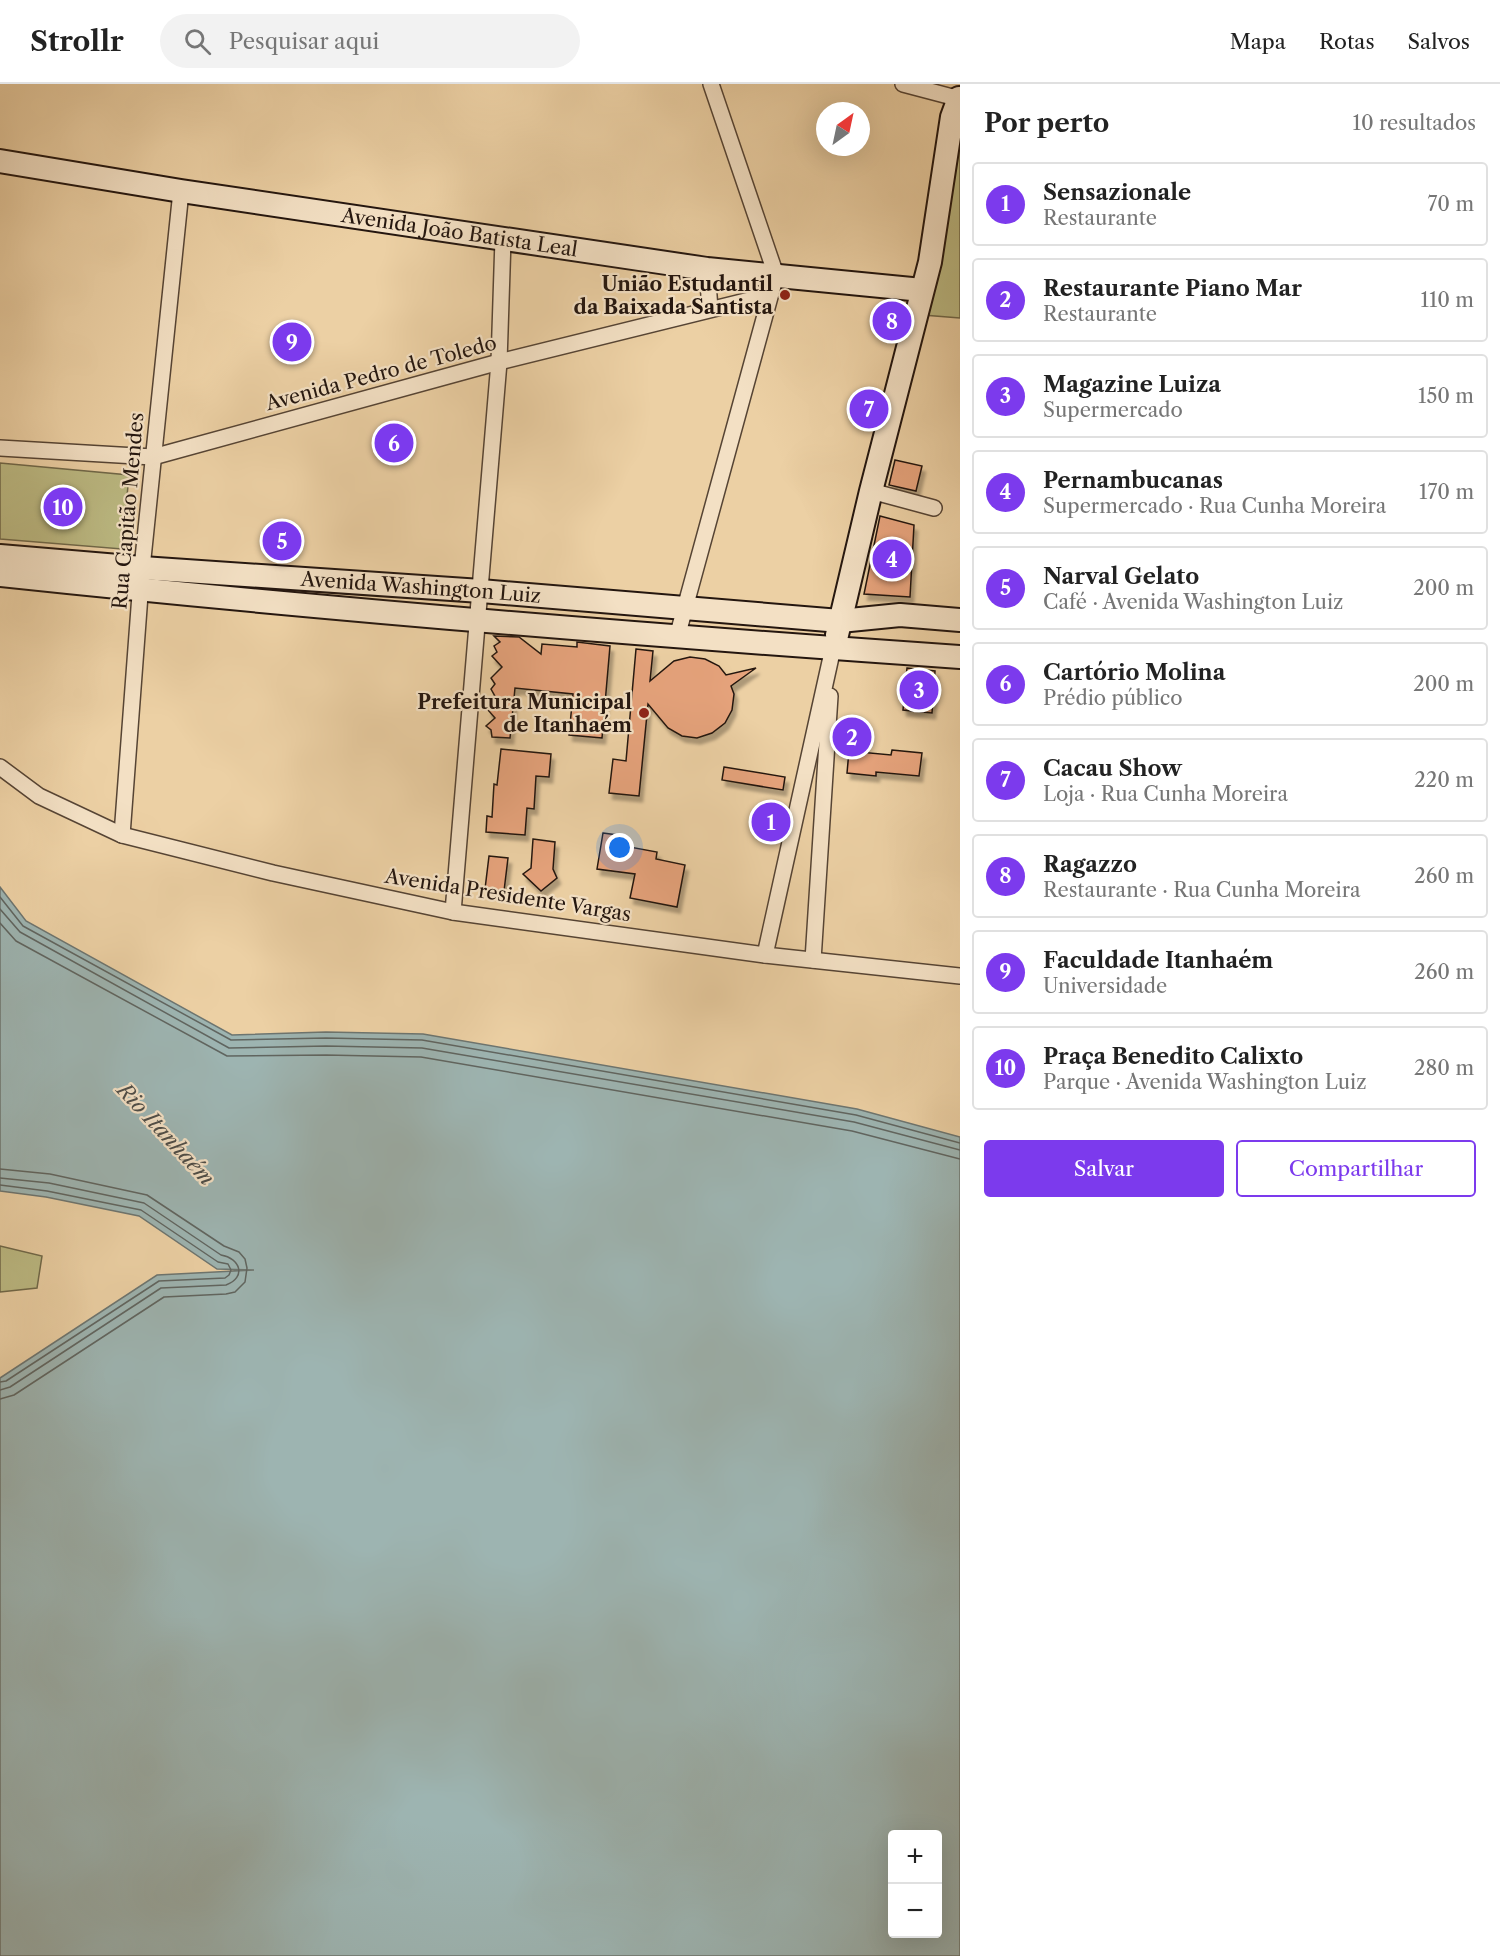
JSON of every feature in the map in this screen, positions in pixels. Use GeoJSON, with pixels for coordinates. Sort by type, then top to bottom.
{"type":"FeatureCollection","features":[{"type":"Feature","properties":{"kind":"main road"},"geometry":{"type":"LineString","coordinates":[[833,648],[870,491],[930,262],[952,117],[960,97]]}},
{"type":"Feature","properties":{"kind":"main road","name":"Avenida João Batista Leal"},"geometry":{"type":"LineString","coordinates":[[0,159],[181,191],[707,269],[773,285],[922,290]]}},
{"type":"Feature","properties":{"kind":"main road","name":"Avenida Washington Luiz"},"geometry":{"type":"LineString","coordinates":[[0,556],[141,579],[479,621],[960,657]]}},
{"type":"Feature","properties":{"kind":"main road","name":"Avenida Washington Luiz"},"geometry":{"type":"LineString","coordinates":[[0,575],[481,591],[840,621],[900,615],[960,620]]}},
{"type":"Feature","properties":{"kind":"street"},"geometry":{"type":"LineString","coordinates":[[677,637],[773,285],[711,84]]}},
{"type":"Feature","properties":{"kind":"street"},"geometry":{"type":"LineString","coordinates":[[903,84],[960,97]]}},
{"type":"Feature","properties":{"kind":"street","name":"Rua Capitão Mendes"},"geometry":{"type":"LineString","coordinates":[[122,835],[141,579],[181,191]]}},
{"type":"Feature","properties":{"kind":"street"},"geometry":{"type":"LineString","coordinates":[[453,912],[499,362],[503,239]]}},
{"type":"Feature","properties":{"kind":"street"},"geometry":{"type":"LineString","coordinates":[[707,269],[710,309]]}},
{"type":"Feature","properties":{"kind":"street","name":"Avenida Pedro de Toledo"},"geometry":{"type":"LineString","coordinates":[[0,448],[153,457],[499,362],[710,309],[773,285]]}},
{"type":"Feature","properties":{"kind":"street"},"geometry":{"type":"LineString","coordinates":[[870,491],[934,508]]}},
{"type":"Feature","properties":{"kind":"street"},"geometry":{"type":"LineString","coordinates":[[765,955],[833,648]]}},
{"type":"Feature","properties":{"kind":"street"},"geometry":{"type":"LineString","coordinates":[[813,960],[833,648]]}},
{"type":"Feature","properties":{"kind":"street","name":"Avenida Presidente Vargas"},"geometry":{"type":"LineString","coordinates":[[0,767],[39,796],[122,835],[273,873],[453,912],[765,955],[960,976]]}},
{"type":"Feature","properties":{"kind":"shaded area"},"geometry":{"type":"Polygon","coordinates":[[[960,123],[960,318],[923,315],[960,123]]]}},
{"type":"Feature","properties":{"kind":"shaded area"},"geometry":{"type":"Polygon","coordinates":[[[0,463],[129,475],[122,549],[0,539],[0,463]]]}},
{"type":"Feature","properties":{"kind":"shaded area"},"geometry":{"type":"Polygon","coordinates":[[[0,1246],[42,1256],[37,1288],[0,1292],[0,1246]]]}},
{"type":"Feature","properties":{"kind":"water","name":"Rio Itanhaém"},"geometry":{"type":"Polygon","coordinates":[[[0,887],[26,921],[232,1035],[326,1032],[423,1034],[857,1109],[960,1137],[960,1956],[0,1956],[0,1378],[157,1275],[254,1270],[217,1269],[139,1216],[46,1197],[0,1191],[0,887]]]}},
{"type":"Feature","properties":{"kind":"building"},"geometry":{"type":"Polygon","coordinates":[[[895,460],[922,466],[916,491],[889,485],[895,460]]]}},
{"type":"Feature","properties":{"kind":"building"},"geometry":{"type":"Polygon","coordinates":[[[880,516],[914,525],[910,597],[864,594],[880,516]]]}},
{"type":"Feature","properties":{"kind":"building"},"geometry":{"type":"Polygon","coordinates":[[[494,636],[519,637],[541,654],[542,644],[577,647],[577,642],[610,646],[602,738],[569,735],[573,694],[515,688],[510,738],[492,737],[491,730],[486,726],[495,718],[488,710],[496,698],[491,689],[495,684],[491,678],[502,667],[492,656],[497,652],[494,646],[500,642],[494,636]]]}},
{"type":"Feature","properties":{"kind":"building"},"geometry":{"type":"Polygon","coordinates":[[[636,649],[653,651],[650,681],[674,661],[690,657],[705,659],[719,666],[726,675],[756,668],[731,686],[734,694],[732,710],[725,723],[712,733],[697,738],[682,736],[668,728],[648,704],[639,796],[609,793],[613,759],[626,761],[636,649]]]}},
{"type":"Feature","properties":{"kind":"building"},"geometry":{"type":"Polygon","coordinates":[[[907,668],[935,671],[932,713],[903,710],[907,668]]]}},
{"type":"Feature","properties":{"kind":"building"},"geometry":{"type":"Polygon","coordinates":[[[845,727],[861,728],[859,747],[843,746],[845,727]]]}},
{"type":"Feature","properties":{"kind":"building"},"geometry":{"type":"Polygon","coordinates":[[[501,749],[551,754],[549,777],[536,776],[534,809],[527,808],[525,835],[486,832],[487,816],[492,817],[494,784],[497,785],[501,749]]]}},
{"type":"Feature","properties":{"kind":"building"},"geometry":{"type":"Polygon","coordinates":[[[892,750],[922,753],[919,776],[876,772],[876,776],[847,773],[849,751],[891,755],[892,750]]]}},
{"type":"Feature","properties":{"kind":"building"},"geometry":{"type":"Polygon","coordinates":[[[724,767],[785,777],[783,790],[722,780],[724,767]]]}},
{"type":"Feature","properties":{"kind":"building"},"geometry":{"type":"Polygon","coordinates":[[[603,833],[625,836],[624,846],[657,852],[656,859],[685,865],[677,907],[630,898],[635,874],[597,869],[603,833]]]}},
{"type":"Feature","properties":{"kind":"building"},"geometry":{"type":"Polygon","coordinates":[[[533,839],[555,842],[553,869],[557,878],[541,891],[523,874],[531,868],[533,839]]]}},
{"type":"Feature","properties":{"kind":"building"},"geometry":{"type":"Polygon","coordinates":[[[489,856],[508,858],[504,891],[485,889],[489,856]]]}},
{"type":"Feature","properties":{"kind":"place","name":"União Estudantil da Baixada Santista"},"geometry":{"type":"Point","coordinates":[785,295]}},
{"type":"Feature","properties":{"kind":"place","name":"Ragazzo"},"geometry":{"type":"Point","coordinates":[892,321]}},
{"type":"Feature","properties":{"kind":"place","name":"Faculdade Itanhaém"},"geometry":{"type":"Point","coordinates":[292,342]}},
{"type":"Feature","properties":{"kind":"place","name":"Cacau Show"},"geometry":{"type":"Point","coordinates":[869,409]}},
{"type":"Feature","properties":{"kind":"place","name":"Cartório Molina"},"geometry":{"type":"Point","coordinates":[394,443]}},
{"type":"Feature","properties":{"kind":"place","name":"Praça Benedito Calixto"},"geometry":{"type":"Point","coordinates":[63,507]}},
{"type":"Feature","properties":{"kind":"place","name":"Narval Gelato"},"geometry":{"type":"Point","coordinates":[282,541]}},
{"type":"Feature","properties":{"kind":"place","name":"Pernambucanas"},"geometry":{"type":"Point","coordinates":[892,559]}},
{"type":"Feature","properties":{"kind":"place","name":"Magazine Luiza"},"geometry":{"type":"Point","coordinates":[919,690]}},
{"type":"Feature","properties":{"kind":"place","name":"Prefeitura Municipal de Itanhaém"},"geometry":{"type":"Point","coordinates":[644,713]}},
{"type":"Feature","properties":{"kind":"place","name":"Restaurante Piano Mar"},"geometry":{"type":"Point","coordinates":[852,737]}},
{"type":"Feature","properties":{"kind":"place","name":"Sensazionale"},"geometry":{"type":"Point","coordinates":[771,822]}}]}
